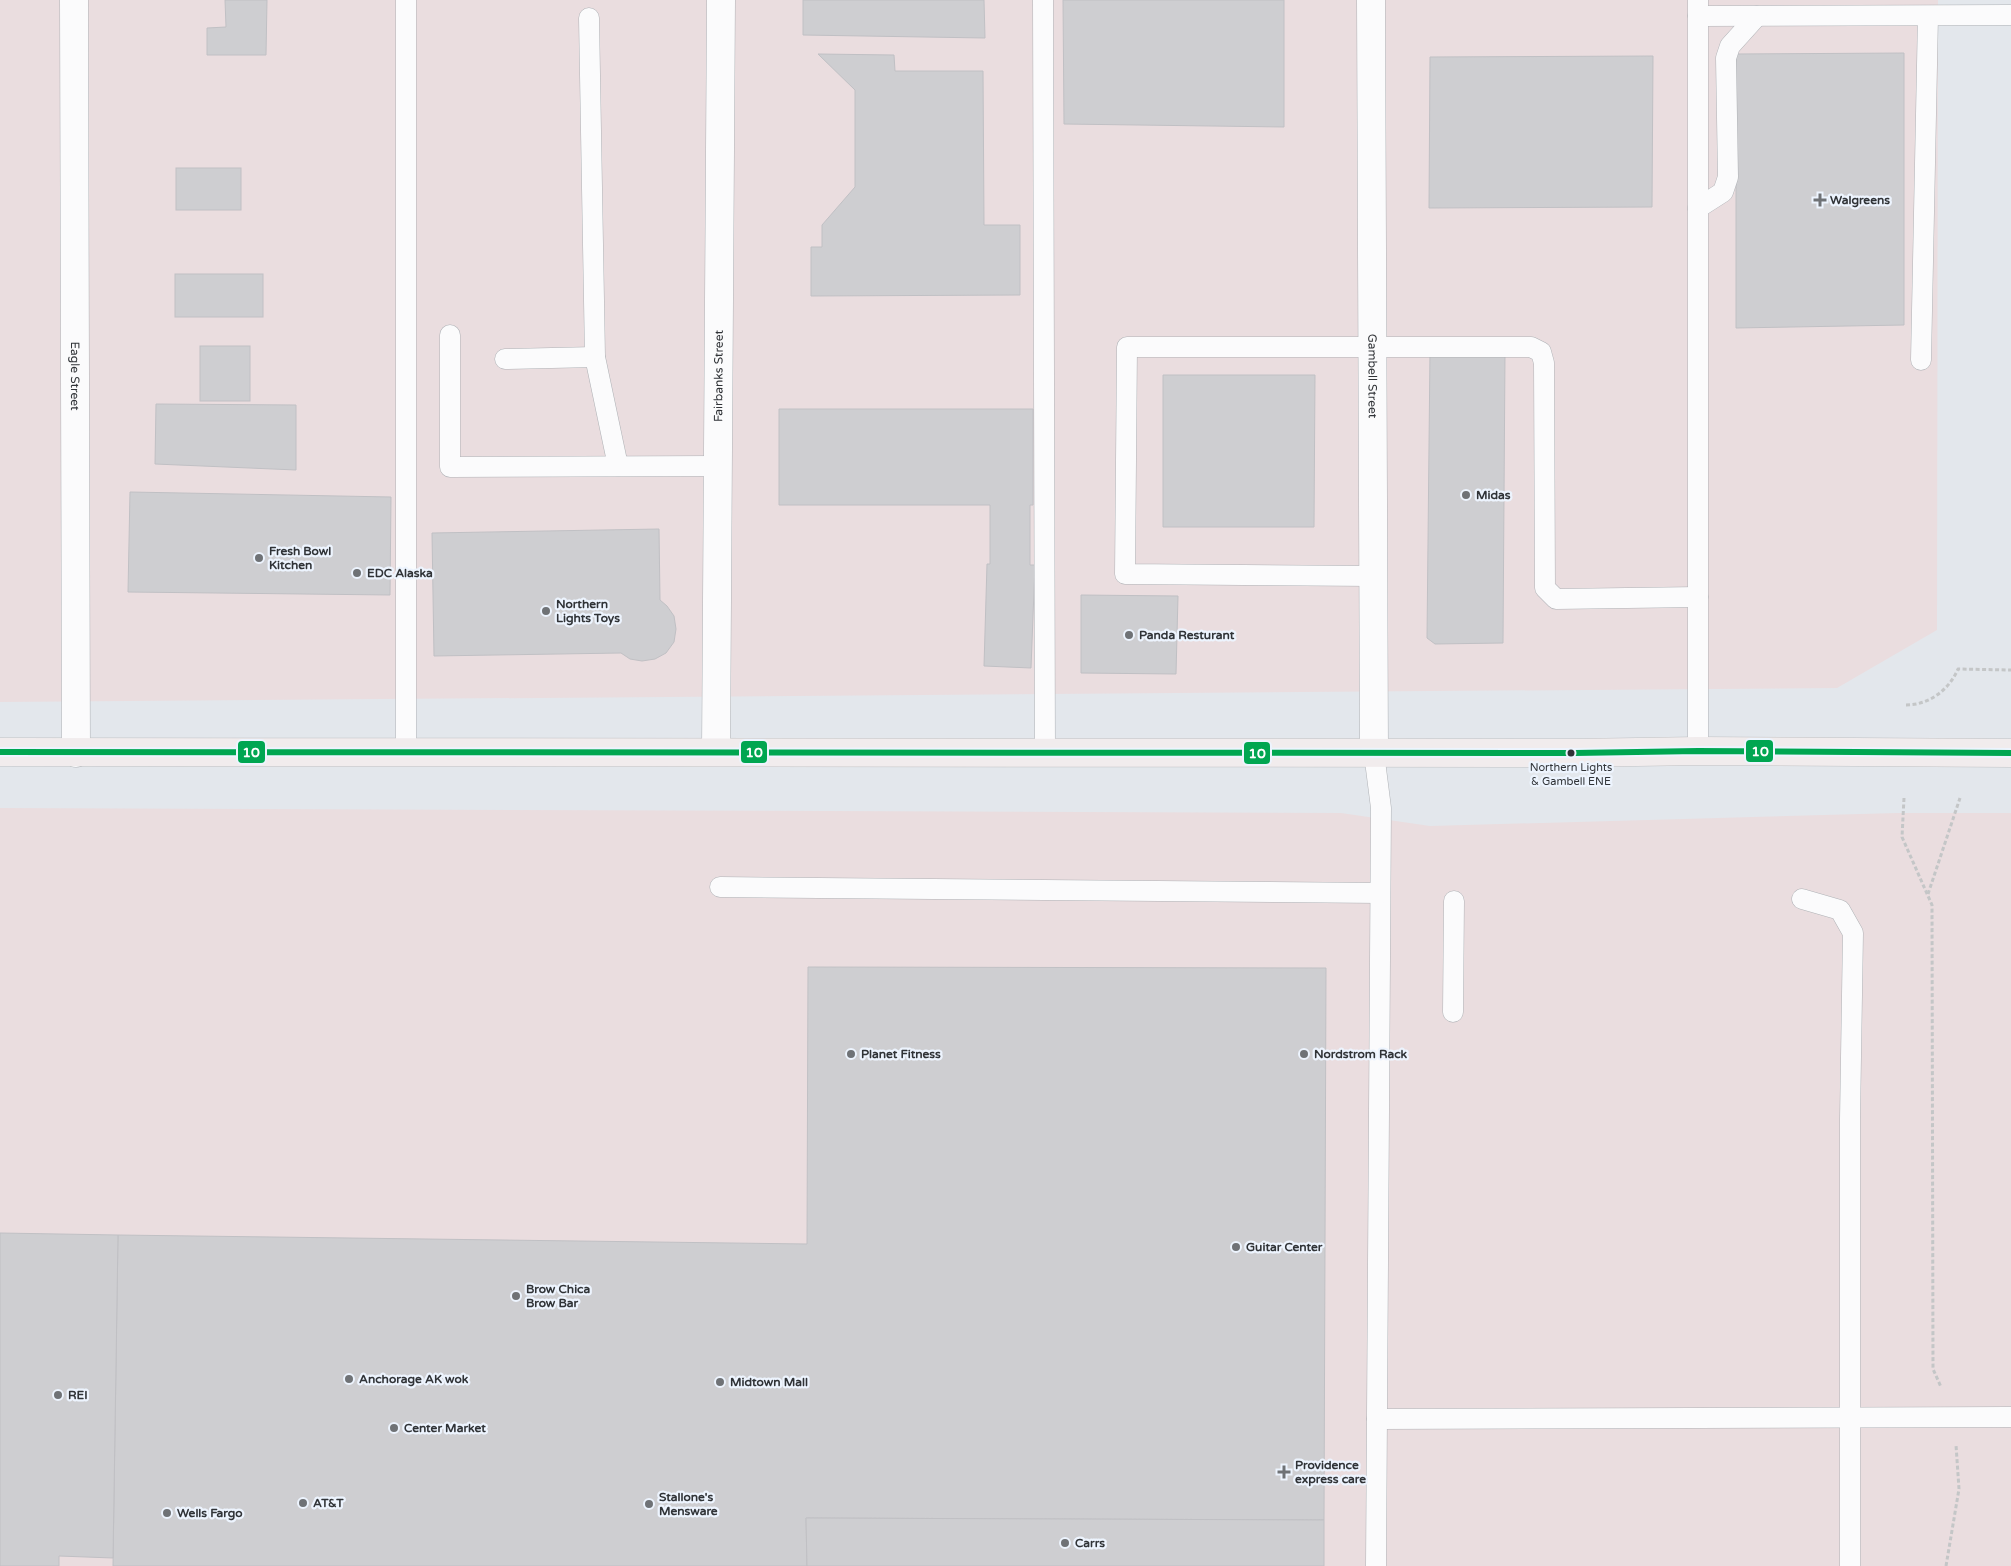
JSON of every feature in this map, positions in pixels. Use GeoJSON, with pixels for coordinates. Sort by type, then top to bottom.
{"type":"FeatureCollection","features":[{"type":"Feature","properties":{"kind":"main road"},"geometry":{"type":"LineString","coordinates":[[0,752],[207,751],[406,754],[716,751],[1374,753],[1698,751],[2011,753]]}},
{"type":"Feature","properties":{"kind":"street","name":"Eagle Street"},"geometry":{"type":"LineString","coordinates":[[74,0],[76,753]]}},
{"type":"Feature","properties":{"kind":"street","name":"Fairbanks Street"},"geometry":{"type":"LineString","coordinates":[[716,751],[721,0]]}},
{"type":"Feature","properties":{"kind":"street","name":"Gambell Street"},"geometry":{"type":"LineString","coordinates":[[1371,0],[1374,753]]}},
{"type":"Feature","properties":{"kind":"lane"},"geometry":{"type":"LineString","coordinates":[[406,0],[406,754]]}},
{"type":"Feature","properties":{"kind":"lane"},"geometry":{"type":"LineString","coordinates":[[1043,0],[1045,752]]}},
{"type":"Feature","properties":{"kind":"lane"},"geometry":{"type":"LineString","coordinates":[[1698,751],[1698,8],[1758,16],[2011,15]]}},
{"type":"Feature","properties":{"kind":"lane"},"geometry":{"type":"LineString","coordinates":[[1698,208],[1723,192],[1728,177],[1726,58],[1730,46],[1758,16]]}},
{"type":"Feature","properties":{"kind":"lane"},"geometry":{"type":"LineString","coordinates":[[1921,360],[1928,16]]}},
{"type":"Feature","properties":{"kind":"lane"},"geometry":{"type":"LineString","coordinates":[[589,18],[595,357],[618,466]]}},
{"type":"Feature","properties":{"kind":"lane"},"geometry":{"type":"LineString","coordinates":[[450,335],[450,467],[718,466]]}},
{"type":"Feature","properties":{"kind":"lane"},"geometry":{"type":"LineString","coordinates":[[1374,576],[1125,574],[1127,347],[1531,347],[1541,352],[1545,374],[1545,588],[1549,594],[1556,599],[1698,597]]}},
{"type":"Feature","properties":{"kind":"lane"},"geometry":{"type":"LineString","coordinates":[[505,359],[595,357]]}},
{"type":"Feature","properties":{"kind":"lane"},"geometry":{"type":"LineString","coordinates":[[1374,753],[1381,808],[1376,1566]]}},
{"type":"Feature","properties":{"kind":"lane"},"geometry":{"type":"LineString","coordinates":[[720,886],[1380,893]]}},
{"type":"Feature","properties":{"kind":"lane"},"geometry":{"type":"LineString","coordinates":[[1802,899],[1840,910],[1852,933],[1850,1566]]}},
{"type":"Feature","properties":{"kind":"lane"},"geometry":{"type":"LineString","coordinates":[[1453,1012],[1454,901]]}},
{"type":"Feature","properties":{"kind":"lane"},"geometry":{"type":"LineString","coordinates":[[1377,1419],[2011,1417]]}},
{"type":"Feature","properties":{"kind":"path"},"geometry":{"type":"LineString","coordinates":[[1906,705],[1916,705],[1937,695],[1952,682],[1958,669],[2011,670]]}},
{"type":"Feature","properties":{"kind":"path"},"geometry":{"type":"LineString","coordinates":[[1904,798],[1902,837],[1932,905],[1932,1369],[1955,1418],[1959,1490],[1946,1566]]}},
{"type":"Feature","properties":{"kind":"path"},"geometry":{"type":"LineString","coordinates":[[1928,895],[1960,798]]}},
{"type":"Feature","properties":{"kind":"shaded area"},"geometry":{"type":"Polygon","coordinates":[[[0,0],[1938,0],[1937,630],[1837,688],[0,702],[0,0]]]}},
{"type":"Feature","properties":{"kind":"shaded area"},"geometry":{"type":"Polygon","coordinates":[[[0,808],[1341,813],[1430,826],[1897,813],[2011,813],[2011,1566],[0,1566],[0,808]]]}},
{"type":"Feature","properties":{"kind":"building"},"geometry":{"type":"Polygon","coordinates":[[[225,0],[267,0],[266,55],[207,55],[207,28],[226,27],[225,0]]]}},
{"type":"Feature","properties":{"kind":"building"},"geometry":{"type":"Polygon","coordinates":[[[803,0],[984,0],[985,38],[803,35],[803,0]]]}},
{"type":"Feature","properties":{"kind":"building"},"geometry":{"type":"Polygon","coordinates":[[[1063,0],[1284,0],[1284,127],[1064,124],[1063,0]]]}},
{"type":"Feature","properties":{"kind":"building","name":"Walgreens"},"geometry":{"type":"Polygon","coordinates":[[[1904,53],[1904,325],[1736,328],[1736,54],[1904,53]]]}},
{"type":"Feature","properties":{"kind":"building"},"geometry":{"type":"Polygon","coordinates":[[[818,54],[894,55],[895,71],[983,71],[984,225],[1020,225],[1020,295],[811,296],[811,247],[822,247],[822,225],[855,187],[855,90],[818,54]]]}},
{"type":"Feature","properties":{"kind":"building"},"geometry":{"type":"Polygon","coordinates":[[[1653,56],[1652,207],[1429,208],[1430,57],[1653,56]]]}},
{"type":"Feature","properties":{"kind":"building"},"geometry":{"type":"Polygon","coordinates":[[[176,168],[241,168],[241,210],[176,210],[176,168]]]}},
{"type":"Feature","properties":{"kind":"building"},"geometry":{"type":"Polygon","coordinates":[[[175,274],[263,274],[263,317],[175,317],[175,274]]]}},
{"type":"Feature","properties":{"kind":"building"},"geometry":{"type":"Polygon","coordinates":[[[200,346],[250,346],[250,401],[200,401],[200,346]]]}},
{"type":"Feature","properties":{"kind":"building","name":"Midas"},"geometry":{"type":"Polygon","coordinates":[[[1430,351],[1505,352],[1503,643],[1435,644],[1427,638],[1430,351]]]}},
{"type":"Feature","properties":{"kind":"building"},"geometry":{"type":"Polygon","coordinates":[[[1163,375],[1315,375],[1314,527],[1163,527],[1163,375]]]}},
{"type":"Feature","properties":{"kind":"building"},"geometry":{"type":"Polygon","coordinates":[[[156,404],[296,405],[296,470],[155,464],[156,404]]]}},
{"type":"Feature","properties":{"kind":"building"},"geometry":{"type":"Polygon","coordinates":[[[779,409],[1033,409],[1033,505],[1030,505],[1030,565],[1035,565],[1031,668],[984,666],[987,564],[990,564],[990,505],[779,505],[779,409]]]}},
{"type":"Feature","properties":{"kind":"building"},"geometry":{"type":"Polygon","coordinates":[[[130,492],[391,497],[390,595],[128,592],[130,492]]]}},
{"type":"Feature","properties":{"kind":"building"},"geometry":{"type":"Polygon","coordinates":[[[659,529],[660,600],[674,616],[676,629],[674,642],[666,653],[655,659],[642,661],[630,659],[621,653],[434,656],[432,533],[659,529]]]}},
{"type":"Feature","properties":{"kind":"building","name":"Panda Resturant"},"geometry":{"type":"Polygon","coordinates":[[[1081,595],[1178,596],[1176,674],[1081,673],[1081,595]]]}},
{"type":"Feature","properties":{"kind":"building","name":"Midtown Mall"},"geometry":{"type":"Polygon","coordinates":[[[808,967],[1326,968],[1324,1520],[806,1518],[807,1566],[113,1566],[118,1235],[807,1244],[808,967]]]}},
{"type":"Feature","properties":{"kind":"building","name":"REI"},"geometry":{"type":"Polygon","coordinates":[[[0,1233],[118,1235],[113,1558],[59,1556],[59,1566],[0,1566],[0,1233]]]}},
{"type":"Feature","properties":{"kind":"building","name":"Carrs"},"geometry":{"type":"Polygon","coordinates":[[[806,1518],[1324,1520],[1324,1566],[807,1566],[806,1518]]]}},
{"type":"Feature","properties":{"kind":"transit line","name":"10"},"geometry":{"type":"LineString","coordinates":[[0,752],[1575,753],[1698,751],[2011,753]]}},
{"type":"Feature","properties":{"kind":"place","name":"Walgreens"},"geometry":{"type":"Point","coordinates":[1820,200]}},
{"type":"Feature","properties":{"kind":"place","name":"Midas"},"geometry":{"type":"Point","coordinates":[1466,495]}},
{"type":"Feature","properties":{"kind":"place","name":"Fresh Bowl Kitchen"},"geometry":{"type":"Point","coordinates":[259,558]}},
{"type":"Feature","properties":{"kind":"place","name":"EDC Alaska"},"geometry":{"type":"Point","coordinates":[357,573]}},
{"type":"Feature","properties":{"kind":"place","name":"Northern Lights Toys"},"geometry":{"type":"Point","coordinates":[546,611]}},
{"type":"Feature","properties":{"kind":"place","name":"Panda Resturant"},"geometry":{"type":"Point","coordinates":[1129,635]}},
{"type":"Feature","properties":{"kind":"place","name":"Northern Lights & Gambell ENE"},"geometry":{"type":"Point","coordinates":[1571,753]}},
{"type":"Feature","properties":{"kind":"place","name":"Planet Fitness"},"geometry":{"type":"Point","coordinates":[851,1054]}},
{"type":"Feature","properties":{"kind":"place","name":"Nordstrom Rack"},"geometry":{"type":"Point","coordinates":[1304,1054]}},
{"type":"Feature","properties":{"kind":"place","name":"Guitar Center"},"geometry":{"type":"Point","coordinates":[1236,1247]}},
{"type":"Feature","properties":{"kind":"place","name":"Brow Chica Brow Bar"},"geometry":{"type":"Point","coordinates":[516,1296]}},
{"type":"Feature","properties":{"kind":"place","name":"Anchorage AK wok"},"geometry":{"type":"Point","coordinates":[349,1379]}},
{"type":"Feature","properties":{"kind":"place","name":"Midtown Mall"},"geometry":{"type":"Point","coordinates":[720,1382]}},
{"type":"Feature","properties":{"kind":"place","name":"REI"},"geometry":{"type":"Point","coordinates":[58,1395]}},
{"type":"Feature","properties":{"kind":"place","name":"Center Market"},"geometry":{"type":"Point","coordinates":[394,1428]}},
{"type":"Feature","properties":{"kind":"place","name":"Providence express care"},"geometry":{"type":"Point","coordinates":[1284,1472]}},
{"type":"Feature","properties":{"kind":"place","name":"AT&T"},"geometry":{"type":"Point","coordinates":[303,1503]}},
{"type":"Feature","properties":{"kind":"place","name":"Stallone's Mensware"},"geometry":{"type":"Point","coordinates":[649,1504]}},
{"type":"Feature","properties":{"kind":"place","name":"Wells Fargo"},"geometry":{"type":"Point","coordinates":[167,1513]}},
{"type":"Feature","properties":{"kind":"place","name":"Carrs"},"geometry":{"type":"Point","coordinates":[1065,1543]}}]}
